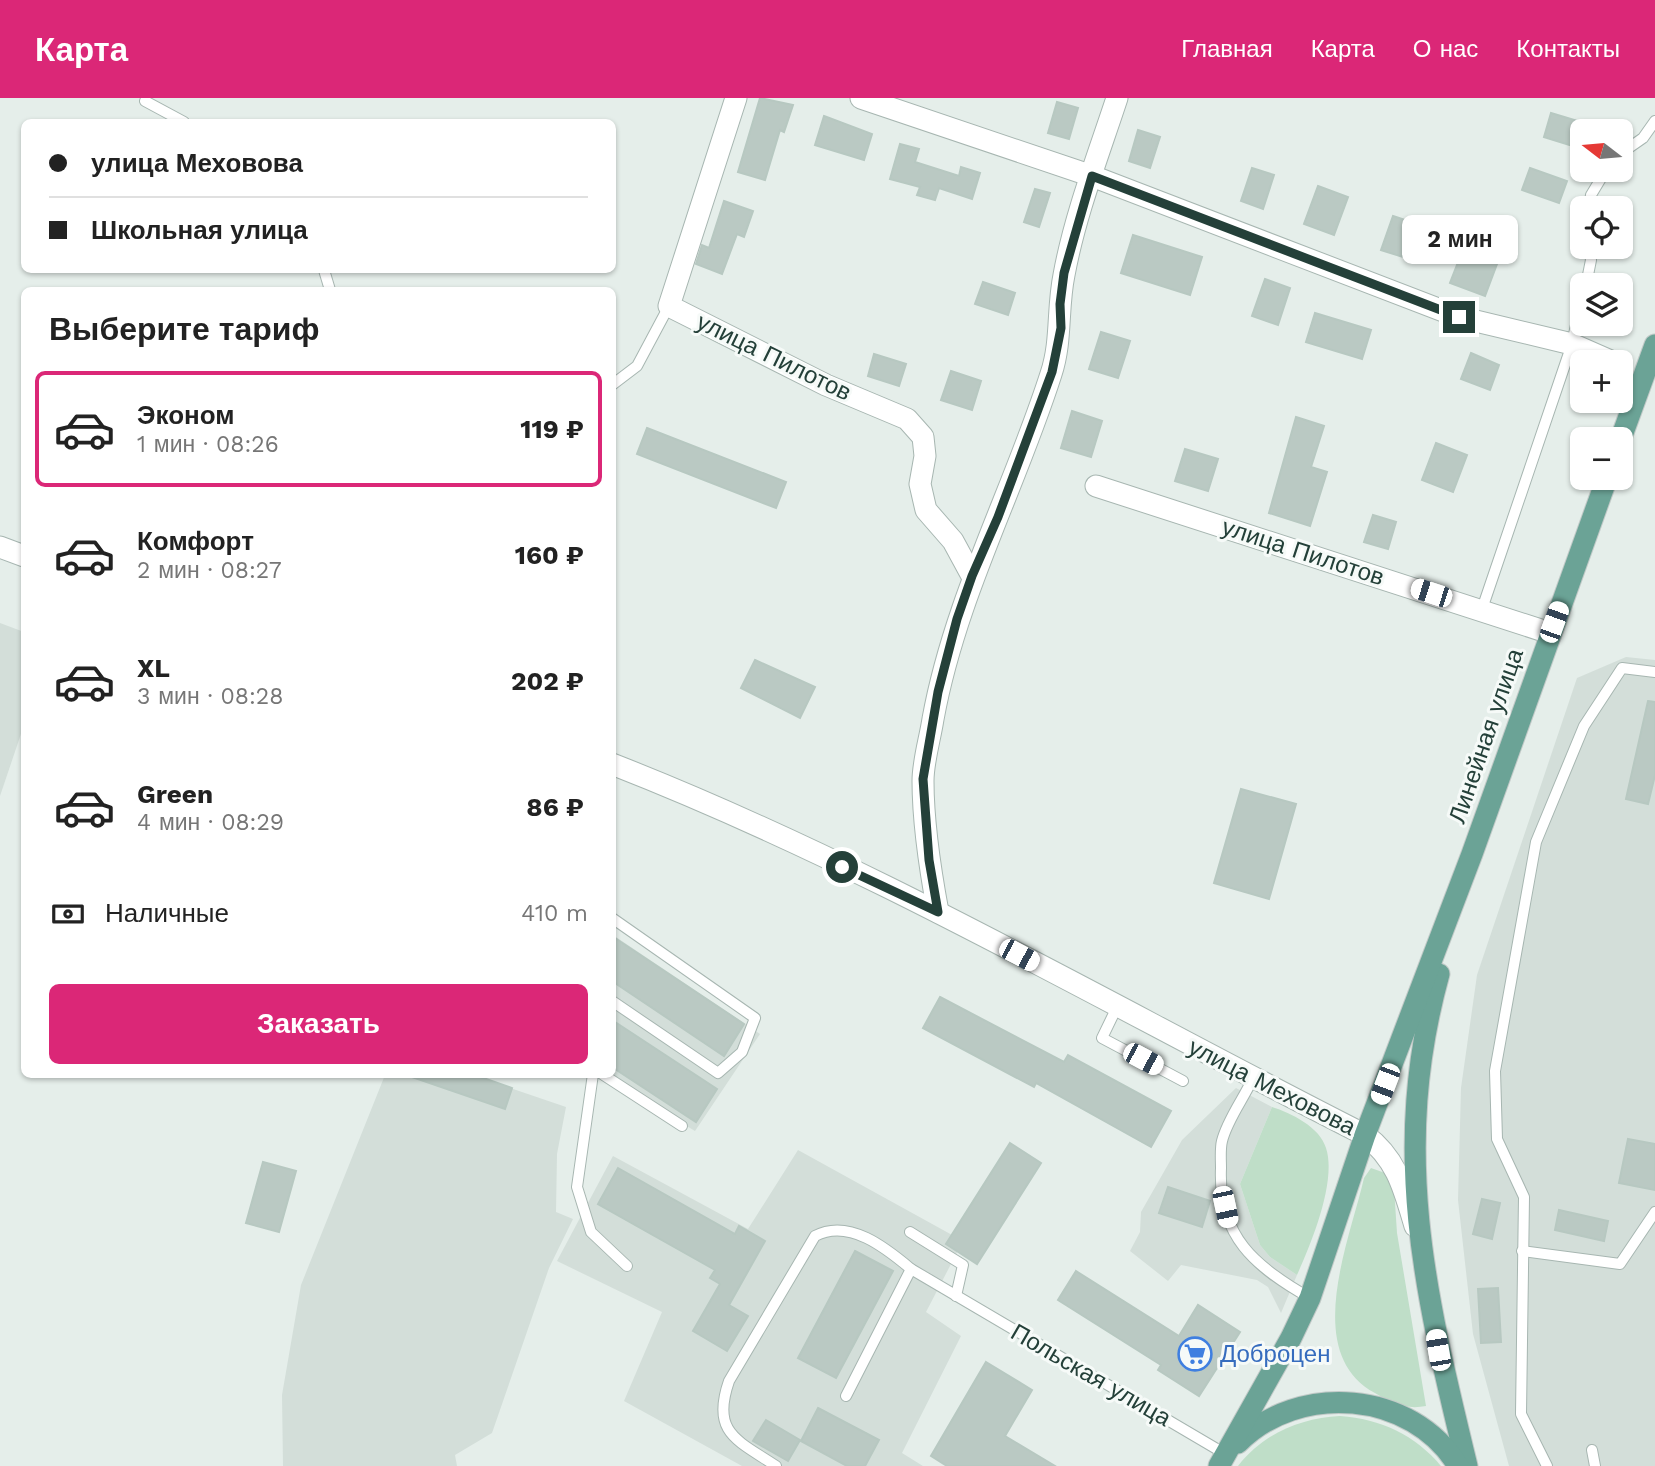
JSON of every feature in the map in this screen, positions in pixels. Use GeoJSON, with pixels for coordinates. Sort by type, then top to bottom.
{"type":"FeatureCollection","features":[{"type":"Feature","properties":{"kind":"main road"},"geometry":{"type":"LineString","coordinates":[[1625,427],[1655,345]]}},
{"type":"Feature","properties":{"kind":"main road","name":"Линейная улица"},"geometry":{"type":"LineString","coordinates":[[1472,853],[1603,490]]}},
{"type":"Feature","properties":{"kind":"main road"},"geometry":{"type":"LineString","coordinates":[[1223,1460],[1291,1338],[1310,1298],[1366,1135],[1472,853]]}},
{"type":"Feature","properties":{"kind":"main road"},"geometry":{"type":"LineString","coordinates":[[1467,1466],[1438,1350],[1420,1245],[1413,1154],[1418,1073],[1433,996],[1472,853]]}},
{"type":"Feature","properties":{"kind":"main road"},"geometry":{"type":"LineString","coordinates":[[1223,1460],[1260,1425],[1281,1413],[1316,1404],[1352,1402],[1398,1415],[1419,1427],[1438,1442],[1458,1466]]}},
{"type":"Feature","properties":{"kind":"street"},"geometry":{"type":"LineString","coordinates":[[669,306],[736,98]]}},
{"type":"Feature","properties":{"kind":"street"},"geometry":{"type":"LineString","coordinates":[[861,98],[1092,176],[1459,317],[1572,344],[1586,350]]}},
{"type":"Feature","properties":{"kind":"street"},"geometry":{"type":"LineString","coordinates":[[938,912],[929,860],[923,779],[938,692],[957,619],[972,576],[999,514],[1052,372],[1061,328],[1060,304],[1064,273],[1117,98]]}},
{"type":"Feature","properties":{"kind":"street","name":"улица Пилотов"},"geometry":{"type":"LineString","coordinates":[[669,306],[826,385],[907,419],[923,437],[925,456],[920,484],[926,510],[953,541],[972,576]]}},
{"type":"Feature","properties":{"kind":"street"},"geometry":{"type":"LineString","coordinates":[[1633,371],[1644,376]]}},
{"type":"Feature","properties":{"kind":"street","name":"улица Пилотов"},"geometry":{"type":"LineString","coordinates":[[1096,486],[1550,633]]}},
{"type":"Feature","properties":{"kind":"street"},"geometry":{"type":"LineString","coordinates":[[0,547],[21,555]]}},
{"type":"Feature","properties":{"kind":"street","name":"улица Меховова"},"geometry":{"type":"LineString","coordinates":[[616,766],[672,788],[938,912],[1366,1135],[1394,1162],[1420,1245]]}},
{"type":"Feature","properties":{"kind":"lane"},"geometry":{"type":"LineString","coordinates":[[145,101],[178,119]]}},
{"type":"Feature","properties":{"kind":"lane"},"geometry":{"type":"LineString","coordinates":[[1633,145],[1643,138],[1655,121]]}},
{"type":"Feature","properties":{"kind":"lane"},"geometry":{"type":"LineString","coordinates":[[616,382],[637,366],[669,306]]}},
{"type":"Feature","properties":{"kind":"lane"},"geometry":{"type":"LineString","coordinates":[[1482,609],[1574,336]]}},
{"type":"Feature","properties":{"kind":"lane"},"geometry":{"type":"LineString","coordinates":[[1547,1466],[1521,1413],[1524,1196],[1497,1139],[1495,1071],[1536,842],[1584,726],[1622,668],[1655,672]]}},
{"type":"Feature","properties":{"kind":"lane"},"geometry":{"type":"LineString","coordinates":[[616,921],[755,1018],[742,1052],[718,1073],[616,1003]]}},
{"type":"Feature","properties":{"kind":"lane"},"geometry":{"type":"LineString","coordinates":[[1117,1007],[1102,1038],[1184,1080]]}},
{"type":"Feature","properties":{"kind":"lane"},"geometry":{"type":"LineString","coordinates":[[592,1078],[577,1187],[591,1232],[627,1266]]}},
{"type":"Feature","properties":{"kind":"lane"},"geometry":{"type":"LineString","coordinates":[[608,1078],[682,1126]]}},
{"type":"Feature","properties":{"kind":"lane"},"geometry":{"type":"LineString","coordinates":[[1253,1078],[1222,1141],[1220,1185],[1230,1229],[1251,1258],[1278,1280],[1310,1298]]}},
{"type":"Feature","properties":{"kind":"lane"},"geometry":{"type":"LineString","coordinates":[[1522,1251],[1620,1264],[1655,1212]]}},
{"type":"Feature","properties":{"kind":"lane","name":"Польская улица"},"geometry":{"type":"LineString","coordinates":[[776,1466],[730,1436],[723,1420],[722,1401],[729,1381],[815,1237],[826,1230],[840,1230],[862,1236],[911,1269],[1223,1460]]}},
{"type":"Feature","properties":{"kind":"lane"},"geometry":{"type":"LineString","coordinates":[[911,1232],[963,1265],[956,1296]]}},
{"type":"Feature","properties":{"kind":"lane"},"geometry":{"type":"LineString","coordinates":[[846,1396],[911,1269]]}},
{"type":"Feature","properties":{"kind":"lane"},"geometry":{"type":"LineString","coordinates":[[1592,1450],[1595,1466]]}},
{"type":"Feature","properties":{"kind":"shaded area"},"geometry":{"type":"Polygon","coordinates":[[[0,623],[21,631],[21,734],[0,796],[0,623]]]}},
{"type":"Feature","properties":{"kind":"shaded area"},"geometry":{"type":"Polygon","coordinates":[[[1626,657],[1655,660],[1655,1466],[1509,1466],[1473,1334],[1458,1200],[1461,1088],[1477,975],[1577,678],[1626,657]]]}},
{"type":"Feature","properties":{"kind":"shaded area"},"geometry":{"type":"Polygon","coordinates":[[[616,937],[760,1034],[695,1131],[607,1078],[616,1078],[616,937]]]}},
{"type":"Feature","properties":{"kind":"shaded area"},"geometry":{"type":"Polygon","coordinates":[[[384,1078],[481,1078],[566,1107],[557,1154],[556,1212],[573,1219],[549,1268],[492,1433],[455,1455],[457,1466],[283,1466],[282,1395],[301,1285],[384,1078]]]}},
{"type":"Feature","properties":{"kind":"shaded area"},"geometry":{"type":"Polygon","coordinates":[[[1236,1088],[1272,1107],[1240,1184],[1260,1245],[1270,1257],[1297,1275],[1281,1313],[1268,1287],[1257,1280],[1181,1265],[1168,1281],[1130,1251],[1140,1232],[1141,1212],[1182,1140],[1236,1088]]]}},
{"type":"Feature","properties":{"kind":"shaded area"},"geometry":{"type":"Polygon","coordinates":[[[798,1150],[963,1241],[926,1312],[961,1336],[902,1453],[923,1466],[742,1466],[624,1401],[662,1312],[557,1261],[613,1156],[748,1229],[798,1150]]]}},
{"type":"Feature","properties":{"kind":"green space"},"geometry":{"type":"Polygon","coordinates":[[[1272,1107],[1311,1127],[1323,1140],[1326,1148],[1328,1177],[1325,1195],[1297,1275],[1270,1257],[1260,1245],[1240,1184],[1272,1107]]]}},
{"type":"Feature","properties":{"kind":"green space"},"geometry":{"type":"Polygon","coordinates":[[[1371,1168],[1385,1173],[1394,1188],[1397,1233],[1426,1406],[1399,1405],[1375,1393],[1353,1375],[1340,1351],[1335,1324],[1336,1294],[1364,1178],[1371,1168]]]}},
{"type":"Feature","properties":{"kind":"green space"},"geometry":{"type":"Polygon","coordinates":[[[1340,1416],[1369,1421],[1396,1430],[1420,1446],[1441,1466],[1238,1466],[1259,1445],[1283,1430],[1311,1420],[1340,1416]]]}},
{"type":"Feature","properties":{"kind":"building"},"geometry":{"type":"Polygon","coordinates":[[[760,98],[793,105],[784,132],[780,130],[765,180],[738,172],[760,98]]]}},
{"type":"Feature","properties":{"kind":"building"},"geometry":{"type":"Polygon","coordinates":[[[1057,102],[1078,108],[1069,139],[1048,133],[1057,102]]]}},
{"type":"Feature","properties":{"kind":"building"},"geometry":{"type":"Polygon","coordinates":[[[1551,113],[1571,119],[1570,145],[1544,137],[1551,113]]]}},
{"type":"Feature","properties":{"kind":"building"},"geometry":{"type":"Polygon","coordinates":[[[824,116],[872,134],[864,160],[815,145],[824,116]]]}},
{"type":"Feature","properties":{"kind":"building"},"geometry":{"type":"Polygon","coordinates":[[[1138,130],[1160,137],[1150,168],[1129,161],[1138,130]]]}},
{"type":"Feature","properties":{"kind":"building"},"geometry":{"type":"Polygon","coordinates":[[[900,144],[919,149],[915,162],[959,176],[961,167],[980,173],[972,199],[939,188],[935,200],[917,195],[920,187],[890,179],[900,144]]]}},
{"type":"Feature","properties":{"kind":"building"},"geometry":{"type":"Polygon","coordinates":[[[1252,168],[1274,175],[1263,209],[1241,201],[1252,168]]]}},
{"type":"Feature","properties":{"kind":"building"},"geometry":{"type":"Polygon","coordinates":[[[1530,168],[1567,181],[1559,203],[1522,190],[1530,168]]]}},
{"type":"Feature","properties":{"kind":"building"},"geometry":{"type":"Polygon","coordinates":[[[1318,186],[1348,197],[1334,235],[1304,224],[1318,186]]]}},
{"type":"Feature","properties":{"kind":"building"},"geometry":{"type":"Polygon","coordinates":[[[1035,189],[1050,193],[1039,227],[1024,222],[1035,189]]]}},
{"type":"Feature","properties":{"kind":"building"},"geometry":{"type":"Polygon","coordinates":[[[724,201],[753,211],[744,237],[737,234],[722,274],[696,264],[702,245],[709,248],[724,201]]]}},
{"type":"Feature","properties":{"kind":"building"},"geometry":{"type":"Polygon","coordinates":[[[1393,216],[1414,223],[1403,257],[1381,250],[1393,216]]]}},
{"type":"Feature","properties":{"kind":"building"},"geometry":{"type":"Polygon","coordinates":[[[1469,234],[1503,248],[1485,296],[1450,283],[1469,234]]]}},
{"type":"Feature","properties":{"kind":"building"},"geometry":{"type":"Polygon","coordinates":[[[1133,235],[1202,257],[1190,295],[1121,273],[1133,235]]]}},
{"type":"Feature","properties":{"kind":"building"},"geometry":{"type":"Polygon","coordinates":[[[1265,279],[1290,288],[1278,325],[1252,316],[1265,279]]]}},
{"type":"Feature","properties":{"kind":"building"},"geometry":{"type":"Polygon","coordinates":[[[983,282],[1015,293],[1008,315],[975,304],[983,282]]]}},
{"type":"Feature","properties":{"kind":"building"},"geometry":{"type":"Polygon","coordinates":[[[1315,313],[1371,330],[1362,359],[1306,342],[1315,313]]]}},
{"type":"Feature","properties":{"kind":"building"},"geometry":{"type":"Polygon","coordinates":[[[1101,332],[1130,341],[1118,378],[1089,369],[1101,332]]]}},
{"type":"Feature","properties":{"kind":"building"},"geometry":{"type":"Polygon","coordinates":[[[1471,353],[1499,365],[1490,390],[1461,379],[1471,353]]]}},
{"type":"Feature","properties":{"kind":"building"},"geometry":{"type":"Polygon","coordinates":[[[874,354],[906,364],[899,386],[868,376],[874,354]]]}},
{"type":"Feature","properties":{"kind":"building"},"geometry":{"type":"Polygon","coordinates":[[[951,371],[981,381],[972,410],[941,400],[951,371]]]}},
{"type":"Feature","properties":{"kind":"building"},"geometry":{"type":"Polygon","coordinates":[[[1072,411],[1102,421],[1091,457],[1061,448],[1072,411]]]}},
{"type":"Feature","properties":{"kind":"building"},"geometry":{"type":"Polygon","coordinates":[[[1296,417],[1324,426],[1311,467],[1327,472],[1310,526],[1269,513],[1296,417]]]}},
{"type":"Feature","properties":{"kind":"building"},"geometry":{"type":"Polygon","coordinates":[[[647,428],[786,482],[776,508],[637,454],[647,428]]]}},
{"type":"Feature","properties":{"kind":"building"},"geometry":{"type":"Polygon","coordinates":[[[1436,443],[1467,455],[1453,492],[1422,480],[1436,443]]]}},
{"type":"Feature","properties":{"kind":"building"},"geometry":{"type":"Polygon","coordinates":[[[1185,449],[1218,459],[1208,491],[1175,481],[1185,449]]]}},
{"type":"Feature","properties":{"kind":"building"},"geometry":{"type":"Polygon","coordinates":[[[1373,515],[1396,522],[1388,549],[1364,542],[1373,515]]]}},
{"type":"Feature","properties":{"kind":"building"},"geometry":{"type":"Polygon","coordinates":[[[755,660],[815,687],[800,718],[741,688],[755,660]]]}},
{"type":"Feature","properties":{"kind":"building"},"geometry":{"type":"Polygon","coordinates":[[[1648,701],[1655,702],[1655,775],[1648,804],[1626,799],[1648,701]]]}},
{"type":"Feature","properties":{"kind":"building"},"geometry":{"type":"Polygon","coordinates":[[[1241,789],[1296,804],[1269,899],[1214,883],[1241,789]]]}},
{"type":"Feature","properties":{"kind":"building"},"geometry":{"type":"Polygon","coordinates":[[[616,939],[744,1024],[724,1056],[616,984],[616,939]]]}},
{"type":"Feature","properties":{"kind":"building"},"geometry":{"type":"Polygon","coordinates":[[[940,997],[1064,1062],[1068,1055],[1171,1111],[1151,1147],[1036,1083],[1034,1087],[923,1028],[940,997]]]}},
{"type":"Feature","properties":{"kind":"building"},"geometry":{"type":"Polygon","coordinates":[[[616,1023],[717,1089],[696,1122],[616,1070],[616,1023]]]}},
{"type":"Feature","properties":{"kind":"building"},"geometry":{"type":"Polygon","coordinates":[[[415,1078],[483,1078],[512,1088],[505,1109],[415,1078]]]}},
{"type":"Feature","properties":{"kind":"building"},"geometry":{"type":"Polygon","coordinates":[[[1628,1139],[1655,1144],[1655,1190],[1619,1183],[1628,1139]]]}},
{"type":"Feature","properties":{"kind":"building"},"geometry":{"type":"Polygon","coordinates":[[[1010,1143],[1041,1163],[977,1264],[946,1244],[1010,1143]]]}},
{"type":"Feature","properties":{"kind":"building"},"geometry":{"type":"Polygon","coordinates":[[[263,1162],[296,1171],[279,1232],[246,1223],[263,1162]]]}},
{"type":"Feature","properties":{"kind":"building"},"geometry":{"type":"Polygon","coordinates":[[[618,1168],[735,1234],[739,1226],[765,1241],[729,1305],[748,1316],[727,1351],[693,1331],[720,1284],[710,1278],[715,1270],[598,1204],[618,1168]]]}},
{"type":"Feature","properties":{"kind":"building"},"geometry":{"type":"Polygon","coordinates":[[[1168,1187],[1210,1201],[1202,1227],[1159,1213],[1168,1187]]]}},
{"type":"Feature","properties":{"kind":"building"},"geometry":{"type":"Polygon","coordinates":[[[1482,1199],[1500,1203],[1492,1239],[1473,1234],[1482,1199]]]}},
{"type":"Feature","properties":{"kind":"building"},"geometry":{"type":"Polygon","coordinates":[[[1559,1210],[1608,1221],[1604,1241],[1555,1230],[1559,1210]]]}},
{"type":"Feature","properties":{"kind":"building"},"geometry":{"type":"Polygon","coordinates":[[[855,1251],[893,1271],[836,1378],[798,1358],[855,1251]]]}},
{"type":"Feature","properties":{"kind":"building"},"geometry":{"type":"Polygon","coordinates":[[[1076,1271],[1179,1336],[1198,1305],[1240,1332],[1199,1396],[1158,1370],[1161,1365],[1058,1300],[1076,1271]]]}},
{"type":"Feature","properties":{"kind":"building"},"geometry":{"type":"Polygon","coordinates":[[[1498,1288],[1501,1342],[1481,1343],[1478,1289],[1498,1288]]]}},
{"type":"Feature","properties":{"kind":"building"},"geometry":{"type":"Polygon","coordinates":[[[986,1362],[1032,1390],[1005,1436],[1055,1466],[947,1466],[931,1456],[986,1362]]]}},
{"type":"Feature","properties":{"kind":"building"},"geometry":{"type":"Polygon","coordinates":[[[818,1408],[879,1440],[865,1466],[847,1466],[801,1441],[818,1408]]]}},
{"type":"Feature","properties":{"kind":"building"},"geometry":{"type":"Polygon","coordinates":[[[766,1420],[800,1440],[788,1461],[753,1441],[766,1420]]]}},
{"type":"Feature","properties":{"kind":"place","name":"Доброцен"},"geometry":{"type":"Point","coordinates":[1195,1354]}},
{"type":"Feature","properties":{"kind":"route"},"geometry":{"type":"LineString","coordinates":[[842,867],[938,912],[929,860],[923,779],[938,692],[957,619],[972,576],[1023,454],[1052,372],[1061,328],[1060,304],[1064,273],[1092,176],[1459,317]]}}]}
